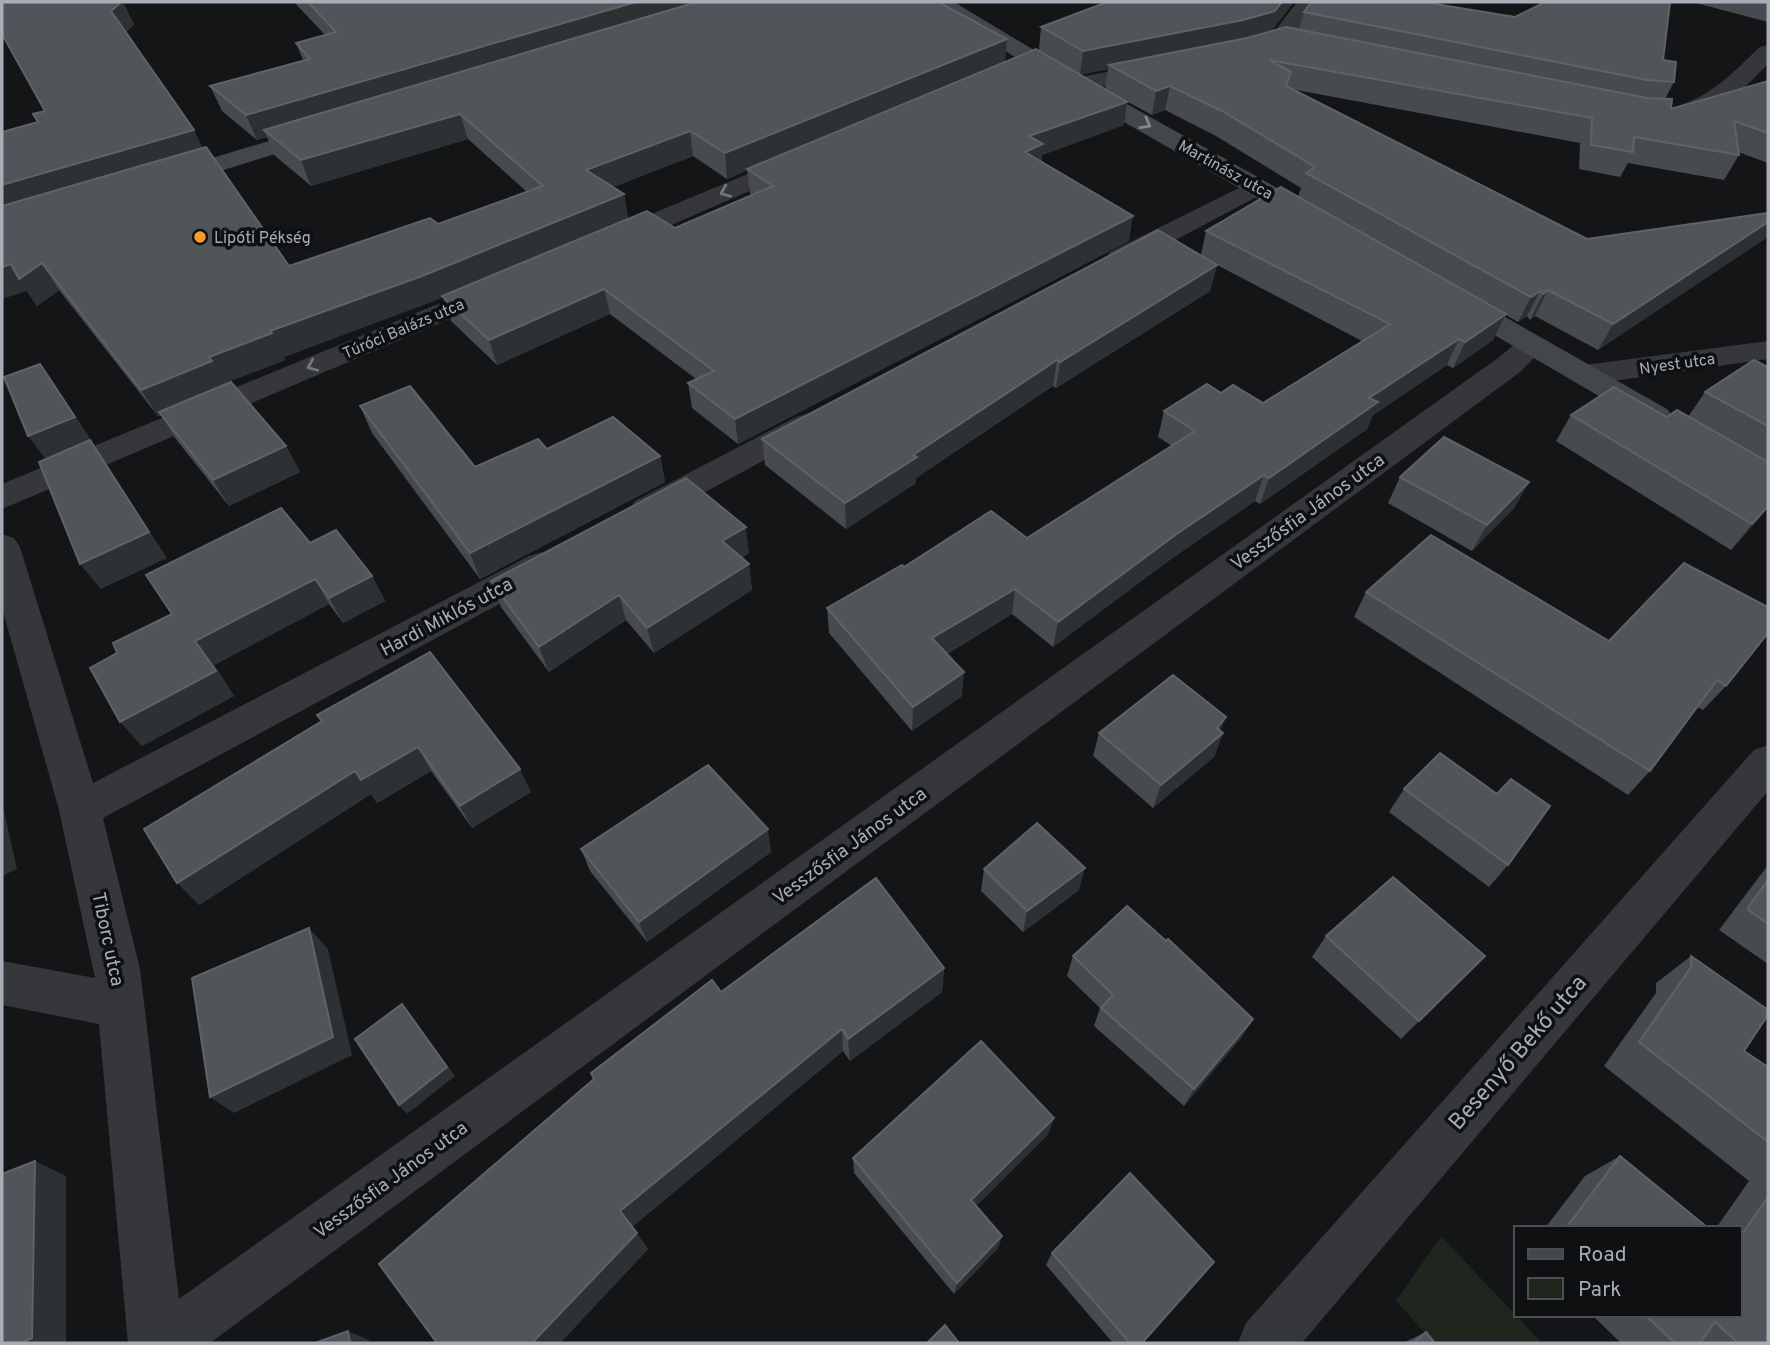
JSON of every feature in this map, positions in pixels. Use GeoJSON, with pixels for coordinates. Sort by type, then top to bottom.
{"type":"FeatureCollection","features":[{"type":"Feature","properties":{"kind":"street","name":"Martinász utca"},"geometry":{"type":"LineString","coordinates":[[940,2],[1076,85],[1341,235]]}},
{"type":"Feature","properties":{"kind":"street"},"geometry":{"type":"LineString","coordinates":[[1279,41],[1308,2]]}},
{"type":"Feature","properties":{"kind":"street"},"geometry":{"type":"LineString","coordinates":[[1227,55],[1279,41],[1307,46]]}},
{"type":"Feature","properties":{"kind":"street"},"geometry":{"type":"LineString","coordinates":[[1657,114],[1702,110],[1768,52]]}},
{"type":"Feature","properties":{"kind":"street"},"geometry":{"type":"LineString","coordinates":[[1010,72],[1036,60]]}},
{"type":"Feature","properties":{"kind":"street"},"geometry":{"type":"LineString","coordinates":[[1076,85],[1173,66]]}},
{"type":"Feature","properties":{"kind":"street"},"geometry":{"type":"LineString","coordinates":[[144,186],[348,124]]}},
{"type":"Feature","properties":{"kind":"street"},"geometry":{"type":"LineString","coordinates":[[589,250],[818,153]]}},
{"type":"Feature","properties":{"kind":"street"},"geometry":{"type":"LineString","coordinates":[[1092,273],[1257,187]]}},
{"type":"Feature","properties":{"kind":"street","name":"Túróci Balázs utca"},"geometry":{"type":"LineString","coordinates":[[2,497],[525,276]]}},
{"type":"Feature","properties":{"kind":"street"},"geometry":{"type":"LineString","coordinates":[[1436,290],[1677,428]]}},
{"type":"Feature","properties":{"kind":"street","name":"Vesszősfia János utca"},"geometry":{"type":"LineString","coordinates":[[164,1343],[1509,365],[1532,345]]}},
{"type":"Feature","properties":{"kind":"street","name":"Nyest utca"},"geometry":{"type":"LineString","coordinates":[[1585,375],[1768,350]]}},
{"type":"Feature","properties":{"kind":"street"},"geometry":{"type":"LineString","coordinates":[[623,522],[832,410]]}},
{"type":"Feature","properties":{"kind":"street","name":"Tiborc utca"},"geometry":{"type":"LineString","coordinates":[[2,547],[80,810],[117,970],[156,1343]]}},
{"type":"Feature","properties":{"kind":"street","name":"Hardi Miklós utca"},"geometry":{"type":"LineString","coordinates":[[80,810],[573,548]]}},
{"type":"Feature","properties":{"kind":"street","name":"Besenyő Bekő utca"},"geometry":{"type":"LineString","coordinates":[[1266,1343],[1768,762]]}},
{"type":"Feature","properties":{"kind":"street"},"geometry":{"type":"LineString","coordinates":[[2,983],[122,1006]]}},
{"type":"Feature","properties":{"kind":"green space"},"geometry":{"type":"Polygon","coordinates":[[[1441,1236],[1514,1313],[1514,1317],[1517,1317],[1542,1343],[1434,1343],[1396,1301],[1441,1236]]]}},
{"type":"Feature","properties":{"kind":"building"},"geometry":{"type":"Polygon","coordinates":[[[2,2],[121,2],[111,11],[194,130],[2,185],[2,132],[38,122],[33,114],[45,111],[2,34],[2,2]]]}},
{"type":"Feature","properties":{"kind":"building"},"geometry":{"type":"Polygon","coordinates":[[[308,2],[636,2],[246,115],[210,86],[310,59],[296,43],[336,32],[308,2]]]}},
{"type":"Feature","properties":{"kind":"building"},"geometry":{"type":"Polygon","coordinates":[[[697,2],[938,2],[1007,39],[725,153],[690,131],[586,170],[624,194],[422,276],[270,331],[272,333],[209,357],[212,361],[141,390],[42,263],[19,279],[11,264],[2,267],[2,206],[206,147],[289,266],[430,218],[438,224],[543,186],[460,114],[301,160],[264,130],[697,2]]]}},
{"type":"Feature","properties":{"kind":"building"},"geometry":{"type":"Polygon","coordinates":[[[1107,2],[1282,2],[1275,11],[1243,20],[1083,51],[1041,27],[1107,2]]]}},
{"type":"Feature","properties":{"kind":"building"},"geometry":{"type":"Polygon","coordinates":[[[1311,2],[1423,2],[1515,17],[1545,2],[1670,2],[1663,60],[1676,62],[1674,82],[1647,80],[1304,12],[1311,2]]]}},
{"type":"Feature","properties":{"kind":"building"},"geometry":{"type":"Polygon","coordinates":[[[1286,27],[1647,98],[1672,99],[1671,109],[1768,81],[1768,133],[1734,121],[1739,155],[1634,137],[1633,152],[1591,145],[1592,118],[1269,60],[1291,72],[1286,86],[1587,239],[1768,213],[1768,222],[1613,324],[1548,290],[1543,294],[1540,291],[1531,297],[1306,173],[1315,167],[1222,111],[1170,86],[1156,91],[1109,65],[1247,38],[1286,27]]]}},
{"type":"Feature","properties":{"kind":"building"},"geometry":{"type":"Polygon","coordinates":[[[1036,49],[1127,102],[1029,136],[1043,144],[1025,152],[1133,216],[735,419],[688,383],[714,371],[604,289],[489,340],[442,296],[647,211],[675,228],[773,186],[747,169],[1036,49]]]}},
{"type":"Feature","properties":{"kind":"building"},"geometry":{"type":"Polygon","coordinates":[[[1281,187],[1506,314],[1465,342],[1459,339],[1369,398],[1378,402],[1269,478],[1264,475],[1178,533],[1058,622],[1015,589],[932,638],[964,672],[913,707],[827,608],[902,565],[904,567],[991,511],[1027,538],[1195,431],[1164,411],[1207,384],[1221,393],[1233,385],[1263,403],[1390,324],[1206,231],[1281,187]]]}},
{"type":"Feature","properties":{"kind":"building"},"geometry":{"type":"Polygon","coordinates":[[[1158,230],[1217,265],[1060,362],[1057,360],[913,455],[917,457],[845,503],[762,439],[1158,230]]]}},
{"type":"Feature","properties":{"kind":"building"},"geometry":{"type":"Polygon","coordinates":[[[1754,360],[1768,367],[1768,426],[1705,392],[1754,360]]]}},
{"type":"Feature","properties":{"kind":"building"},"geometry":{"type":"Polygon","coordinates":[[[40,364],[75,417],[28,436],[4,377],[40,364]]]}},
{"type":"Feature","properties":{"kind":"building"},"geometry":{"type":"Polygon","coordinates":[[[231,382],[286,446],[213,480],[159,412],[231,382]]]}},
{"type":"Feature","properties":{"kind":"building"},"geometry":{"type":"Polygon","coordinates":[[[410,386],[475,467],[538,439],[547,449],[613,417],[660,456],[470,553],[360,406],[410,386]]]}},
{"type":"Feature","properties":{"kind":"building"},"geometry":{"type":"Polygon","coordinates":[[[1614,387],[1667,417],[1677,410],[1768,462],[1768,506],[1752,524],[1571,415],[1614,387]]]}},
{"type":"Feature","properties":{"kind":"building"},"geometry":{"type":"Polygon","coordinates":[[[1444,437],[1529,482],[1487,525],[1400,477],[1444,437]]]}},
{"type":"Feature","properties":{"kind":"building"},"geometry":{"type":"Polygon","coordinates":[[[90,440],[149,532],[80,564],[39,462],[90,440]]]}},
{"type":"Feature","properties":{"kind":"building"},"geometry":{"type":"Polygon","coordinates":[[[686,478],[746,527],[722,541],[749,564],[647,628],[619,595],[539,647],[491,581],[686,478]]]}},
{"type":"Feature","properties":{"kind":"building"},"geometry":{"type":"Polygon","coordinates":[[[281,508],[310,543],[336,530],[372,576],[329,598],[315,579],[195,641],[216,671],[120,722],[90,668],[117,653],[113,643],[172,614],[146,575],[281,508]]]}},
{"type":"Feature","properties":{"kind":"building"},"geometry":{"type":"Polygon","coordinates":[[[1431,535],[1609,641],[1684,563],[1768,607],[1768,633],[1726,686],[1717,680],[1650,771],[1366,592],[1431,535]]]}},
{"type":"Feature","properties":{"kind":"building"},"geometry":{"type":"Polygon","coordinates":[[[430,652],[520,769],[460,806],[418,747],[361,780],[355,771],[177,883],[144,829],[322,721],[317,715],[430,652]]]}},
{"type":"Feature","properties":{"kind":"building"},"geometry":{"type":"Polygon","coordinates":[[[1173,675],[1226,717],[1217,728],[1223,733],[1161,785],[1099,733],[1173,675]]]}},
{"type":"Feature","properties":{"kind":"building"},"geometry":{"type":"Polygon","coordinates":[[[1440,753],[1497,794],[1511,779],[1550,806],[1508,865],[1404,789],[1440,753]]]}},
{"type":"Feature","properties":{"kind":"building"},"geometry":{"type":"Polygon","coordinates":[[[708,765],[768,829],[639,922],[581,849],[708,765]]]}},
{"type":"Feature","properties":{"kind":"building"},"geometry":{"type":"Polygon","coordinates":[[[1037,823],[1085,868],[1027,911],[984,869],[1037,823]]]}},
{"type":"Feature","properties":{"kind":"building"},"geometry":{"type":"Polygon","coordinates":[[[1393,877],[1485,956],[1419,1021],[1326,936],[1393,877]]]}},
{"type":"Feature","properties":{"kind":"building"},"geometry":{"type":"Polygon","coordinates":[[[876,878],[944,968],[848,1039],[842,1029],[620,1211],[637,1233],[532,1343],[437,1343],[379,1264],[594,1079],[591,1073],[712,980],[721,992],[876,878]]]}},
{"type":"Feature","properties":{"kind":"building"},"geometry":{"type":"Polygon","coordinates":[[[1768,880],[1768,924],[1747,909],[1768,880]]]}},
{"type":"Feature","properties":{"kind":"building"},"geometry":{"type":"Polygon","coordinates":[[[1127,906],[1166,941],[1168,939],[1253,1019],[1194,1089],[1101,1008],[1113,995],[1073,956],[1127,906]]]}},
{"type":"Feature","properties":{"kind":"building"},"geometry":{"type":"Polygon","coordinates":[[[309,928],[333,1037],[210,1097],[192,978],[309,928]]]}},
{"type":"Feature","properties":{"kind":"building"},"geometry":{"type":"Polygon","coordinates":[[[1691,956],[1768,1010],[1768,1015],[1744,1051],[1768,1067],[1768,1142],[1639,1042],[1691,967],[1691,956]]]}},
{"type":"Feature","properties":{"kind":"building"},"geometry":{"type":"Polygon","coordinates":[[[402,1004],[447,1067],[399,1105],[355,1039],[402,1004]]]}},
{"type":"Feature","properties":{"kind":"building"},"geometry":{"type":"Polygon","coordinates":[[[981,1041],[1054,1118],[971,1200],[1002,1236],[957,1283],[853,1158],[981,1041]]]}},
{"type":"Feature","properties":{"kind":"building"},"geometry":{"type":"Polygon","coordinates":[[[1620,1156],[1706,1226],[1568,1226],[1620,1156]]]}},
{"type":"Feature","properties":{"kind":"building"},"geometry":{"type":"Polygon","coordinates":[[[35,1161],[32,1338],[21,1343],[2,1343],[2,1174],[35,1161]]]}},
{"type":"Feature","properties":{"kind":"building"},"geometry":{"type":"Polygon","coordinates":[[[1130,1173],[1214,1262],[1142,1343],[1130,1343],[1052,1253],[1130,1173]]]}},
{"type":"Feature","properties":{"kind":"building"},"geometry":{"type":"Polygon","coordinates":[[[1768,1197],[1768,1343],[1738,1343],[1715,1322],[1700,1343],[1675,1343],[1647,1317],[1742,1317],[1742,1234],[1768,1197]]]}},
{"type":"Feature","properties":{"kind":"building"},"geometry":{"type":"Polygon","coordinates":[[[945,1325],[959,1343],[927,1343],[945,1325]]]}},
{"type":"Feature","properties":{"kind":"building"},"geometry":{"type":"Polygon","coordinates":[[[348,1331],[350,1343],[315,1343],[348,1331]]]}},
{"type":"Feature","properties":{"kind":"building"},"geometry":{"type":"Polygon","coordinates":[[[1426,1332],[1435,1343],[1413,1343],[1426,1332]]]}},
{"type":"Feature","properties":{"kind":"place","name":"Lipóti Pékség"},"geometry":{"type":"Point","coordinates":[200,237]}}]}
